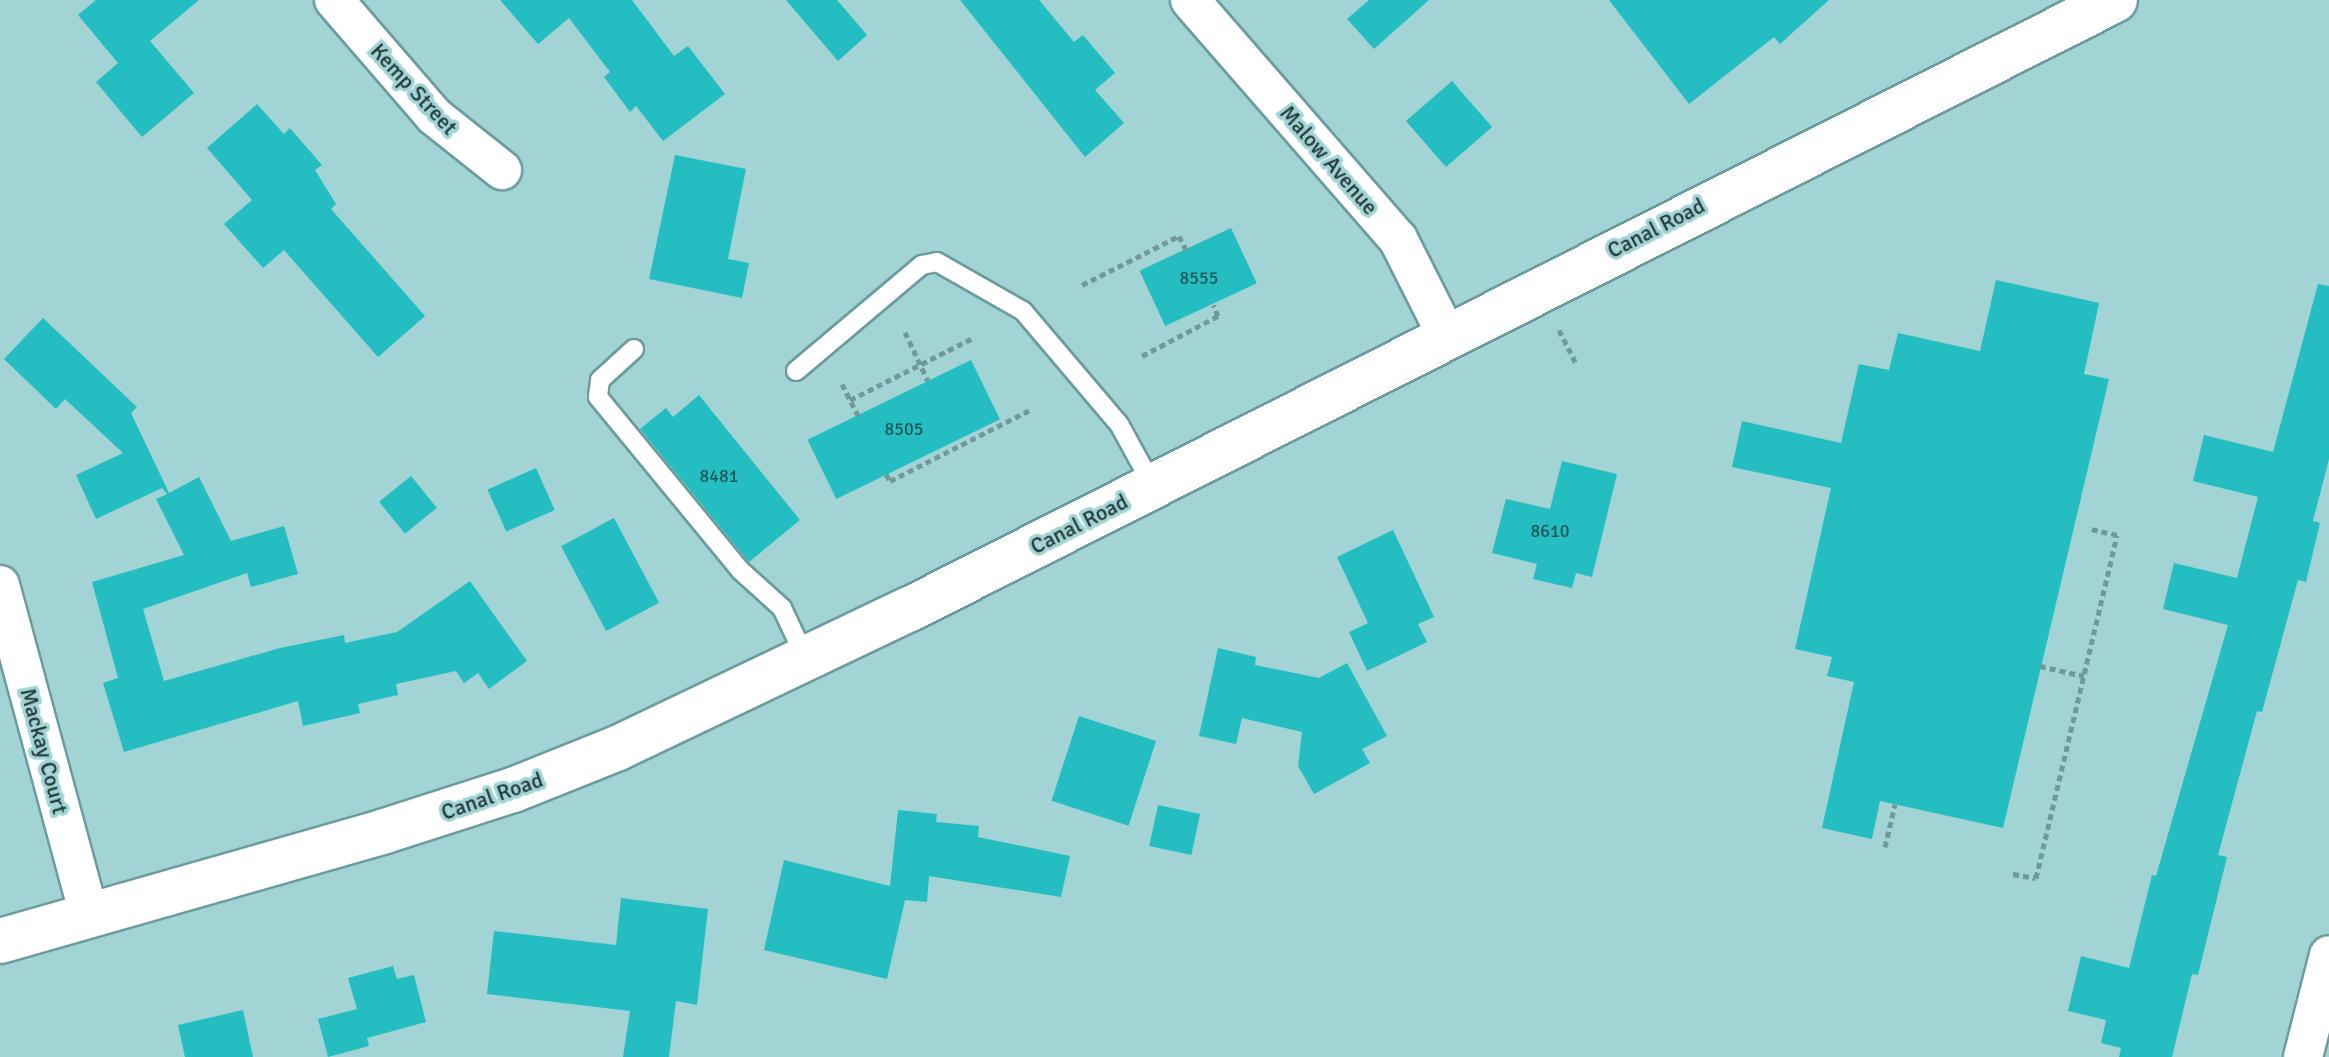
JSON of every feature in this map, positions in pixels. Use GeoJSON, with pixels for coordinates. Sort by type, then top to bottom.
{"type":"FeatureCollection","features":[{"type":"Feature","properties":{"kind":"street","name":"Kemp Street"},"geometry":{"type":"LineString","coordinates":[[334,0],[434,116],[502,170]]}},
{"type":"Feature","properties":{"kind":"street","name":"Malow Avenue"},"geometry":{"type":"LineString","coordinates":[[1190,0],[1398,239],[1446,334]]}},
{"type":"Feature","properties":{"kind":"street","name":"Canal Road"},"geometry":{"type":"LineString","coordinates":[[0,941],[513,790],[618,748],[806,659],[1153,486],[1446,334],[2115,0]]}},
{"type":"Feature","properties":{"kind":"street","name":"Mackay Court"},"geometry":{"type":"LineString","coordinates":[[0,585],[89,915]]}},
{"type":"Feature","properties":{"kind":"street"},"geometry":{"type":"LineString","coordinates":[[2303,1057],[2329,955]]}},
{"type":"Feature","properties":{"kind":"lane"},"geometry":{"type":"LineString","coordinates":[[796,371],[922,265],[937,262],[1023,311],[1119,424],[1153,486]]}},
{"type":"Feature","properties":{"kind":"lane"},"geometry":{"type":"LineString","coordinates":[[634,349],[600,380],[598,397],[740,570],[782,608],[806,659]]}},
{"type":"Feature","properties":{"kind":"path"},"geometry":{"type":"LineString","coordinates":[[1082,285],[1179,236],[1186,250]]}},
{"type":"Feature","properties":{"kind":"path"},"geometry":{"type":"LineString","coordinates":[[1142,356],[1218,316],[1213,305]]}},
{"type":"Feature","properties":{"kind":"path"},"geometry":{"type":"LineString","coordinates":[[1557,326],[1577,365]]}},
{"type":"Feature","properties":{"kind":"path"},"geometry":{"type":"LineString","coordinates":[[905,332],[928,381]]}},
{"type":"Feature","properties":{"kind":"path"},"geometry":{"type":"LineString","coordinates":[[850,400],[971,339]]}},
{"type":"Feature","properties":{"kind":"path"},"geometry":{"type":"LineString","coordinates":[[842,384],[858,416]]}},
{"type":"Feature","properties":{"kind":"path"},"geometry":{"type":"LineString","coordinates":[[886,474],[890,481],[959,443],[1032,409]]}},
{"type":"Feature","properties":{"kind":"path"},"geometry":{"type":"LineString","coordinates":[[2013,874],[2036,878],[2117,535],[2092,529]]}},
{"type":"Feature","properties":{"kind":"path"},"geometry":{"type":"LineString","coordinates":[[2040,666],[2084,676]]}},
{"type":"Feature","properties":{"kind":"path"},"geometry":{"type":"LineString","coordinates":[[1885,847],[1895,804]]}},
{"type":"Feature","properties":{"kind":"building"},"geometry":{"type":"Polygon","coordinates":[[[96,0],[199,0],[150,41],[194,93],[142,137],[96,82],[118,63],[78,15],[96,0]]]}},
{"type":"Feature","properties":{"kind":"building"},"geometry":{"type":"Polygon","coordinates":[[[500,0],[632,0],[674,56],[688,46],[725,94],[663,141],[636,106],[630,112],[604,77],[610,72],[569,18],[538,44],[500,0]]]}},
{"type":"Feature","properties":{"kind":"building"},"geometry":{"type":"Polygon","coordinates":[[[786,0],[837,0],[867,35],[838,61],[786,0]]]}},
{"type":"Feature","properties":{"kind":"building"},"geometry":{"type":"Polygon","coordinates":[[[960,0],[1039,0],[1074,42],[1083,35],[1115,73],[1095,90],[1124,123],[1085,157],[960,0]]]}},
{"type":"Feature","properties":{"kind":"building"},"geometry":{"type":"Polygon","coordinates":[[[1369,0],[1429,0],[1374,49],[1347,19],[1369,0]]]}},
{"type":"Feature","properties":{"kind":"building"},"geometry":{"type":"Polygon","coordinates":[[[1609,0],[1829,0],[1780,44],[1774,37],[1689,104],[1609,0]]]}},
{"type":"Feature","properties":{"kind":"building"},"geometry":{"type":"Polygon","coordinates":[[[1452,81],[1492,127],[1446,167],[1406,121],[1452,81]]]}},
{"type":"Feature","properties":{"kind":"building"},"geometry":{"type":"Polygon","coordinates":[[[257,104],[284,134],[290,128],[322,165],[315,170],[336,204],[331,209],[425,316],[378,357],[284,250],[263,268],[224,224],[252,200],[207,148],[257,104]]]}},
{"type":"Feature","properties":{"kind":"building"},"geometry":{"type":"Polygon","coordinates":[[[675,155],[746,169],[728,259],[749,263],[742,298],[649,279],[675,155]]]}},
{"type":"Feature","properties":{"kind":"building"},"geometry":{"type":"Polygon","coordinates":[[[1231,228],[1257,283],[1165,326],[1139,271],[1231,228]]]}},
{"type":"Feature","properties":{"kind":"building"},"geometry":{"type":"Polygon","coordinates":[[[1996,280],[2099,303],[2084,374],[2109,379],[2003,828],[1880,801],[1872,839],[1822,828],[1854,682],[1827,676],[1832,657],[1795,649],[1831,488],[1732,467],[1742,421],[1841,443],[1859,364],[1889,370],[1898,333],[1980,351],[1996,280]]]}},
{"type":"Feature","properties":{"kind":"building"},"geometry":{"type":"Polygon","coordinates":[[[2318,284],[2329,286],[2329,459],[2313,521],[2320,523],[2306,582],[2298,580],[2262,712],[2257,711],[2218,855],[2227,857],[2198,975],[2192,974],[2172,1057],[2119,1057],[2121,1048],[2101,1043],[2106,1020],[2068,1011],[2081,956],[2129,968],[2152,875],[2156,876],[2228,625],[2163,609],[2174,563],[2237,578],[2258,497],[2193,481],[2204,435],[2273,452],[2318,284]]]}},
{"type":"Feature","properties":{"kind":"building"},"geometry":{"type":"Polygon","coordinates":[[[43,318],[137,407],[131,413],[169,493],[199,477],[231,541],[284,526],[298,574],[251,587],[247,573],[143,609],[164,681],[280,648],[344,635],[345,643],[397,632],[470,581],[527,661],[489,689],[478,673],[464,683],[456,671],[396,684],[398,695],[358,704],[360,713],[303,726],[298,701],[124,752],[103,683],[118,678],[92,582],[184,555],[156,499],[167,494],[162,488],[96,519],[76,475],[123,453],[65,399],[56,409],[4,359],[43,318]]]}},
{"type":"Feature","properties":{"kind":"building"},"geometry":{"type":"Polygon","coordinates":[[[971,360],[1000,419],[836,499],[807,440],[971,360]]]}},
{"type":"Feature","properties":{"kind":"building"},"geometry":{"type":"Polygon","coordinates":[[[699,395],[800,520],[749,562],[640,429],[666,408],[673,417],[699,395]]]}},
{"type":"Feature","properties":{"kind":"building"},"geometry":{"type":"Polygon","coordinates":[[[1562,461],[1617,474],[1592,577],[1576,573],[1572,588],[1533,579],[1537,564],[1492,553],[1506,499],[1550,509],[1562,461]]]}},
{"type":"Feature","properties":{"kind":"building"},"geometry":{"type":"Polygon","coordinates":[[[536,468],[555,510],[506,532],[488,490],[536,468]]]}},
{"type":"Feature","properties":{"kind":"building"},"geometry":{"type":"Polygon","coordinates":[[[411,476],[437,508],[405,534],[379,502],[411,476]]]}},
{"type":"Feature","properties":{"kind":"building"},"geometry":{"type":"Polygon","coordinates":[[[614,518],[659,603],[606,631],[561,546],[614,518]]]}},
{"type":"Feature","properties":{"kind":"building"},"geometry":{"type":"Polygon","coordinates":[[[1393,530],[1434,617],[1418,624],[1427,642],[1367,671],[1349,632],[1368,623],[1337,557],[1393,530]]]}},
{"type":"Feature","properties":{"kind":"building"},"geometry":{"type":"Polygon","coordinates":[[[1218,648],[1256,657],[1255,665],[1319,678],[1347,663],[1387,736],[1362,749],[1370,763],[1314,794],[1298,766],[1302,732],[1242,718],[1236,744],[1199,736],[1218,648]]]}},
{"type":"Feature","properties":{"kind":"building"},"geometry":{"type":"Polygon","coordinates":[[[1079,716],[1156,741],[1129,826],[1051,801],[1079,716]]]}},
{"type":"Feature","properties":{"kind":"building"},"geometry":{"type":"Polygon","coordinates":[[[1158,805],[1200,814],[1191,855],[1149,846],[1158,805]]]}},
{"type":"Feature","properties":{"kind":"building"},"geometry":{"type":"Polygon","coordinates":[[[898,810],[937,814],[936,822],[979,826],[978,837],[1070,856],[1061,897],[929,876],[927,902],[905,900],[887,979],[764,950],[784,860],[890,886],[898,810]]]}},
{"type":"Feature","properties":{"kind":"building"},"geometry":{"type":"Polygon","coordinates":[[[621,898],[708,909],[697,1005],[676,1001],[669,1057],[623,1057],[630,1011],[487,994],[494,931],[616,945],[621,898]]]}},
{"type":"Feature","properties":{"kind":"building"},"geometry":{"type":"Polygon","coordinates":[[[393,966],[397,979],[414,975],[426,1022],[367,1038],[369,1046],[328,1057],[318,1019],[357,1009],[348,978],[393,966]]]}},
{"type":"Feature","properties":{"kind":"building"},"geometry":{"type":"Polygon","coordinates":[[[243,1010],[253,1057],[185,1057],[178,1025],[243,1010]]]}}]}
